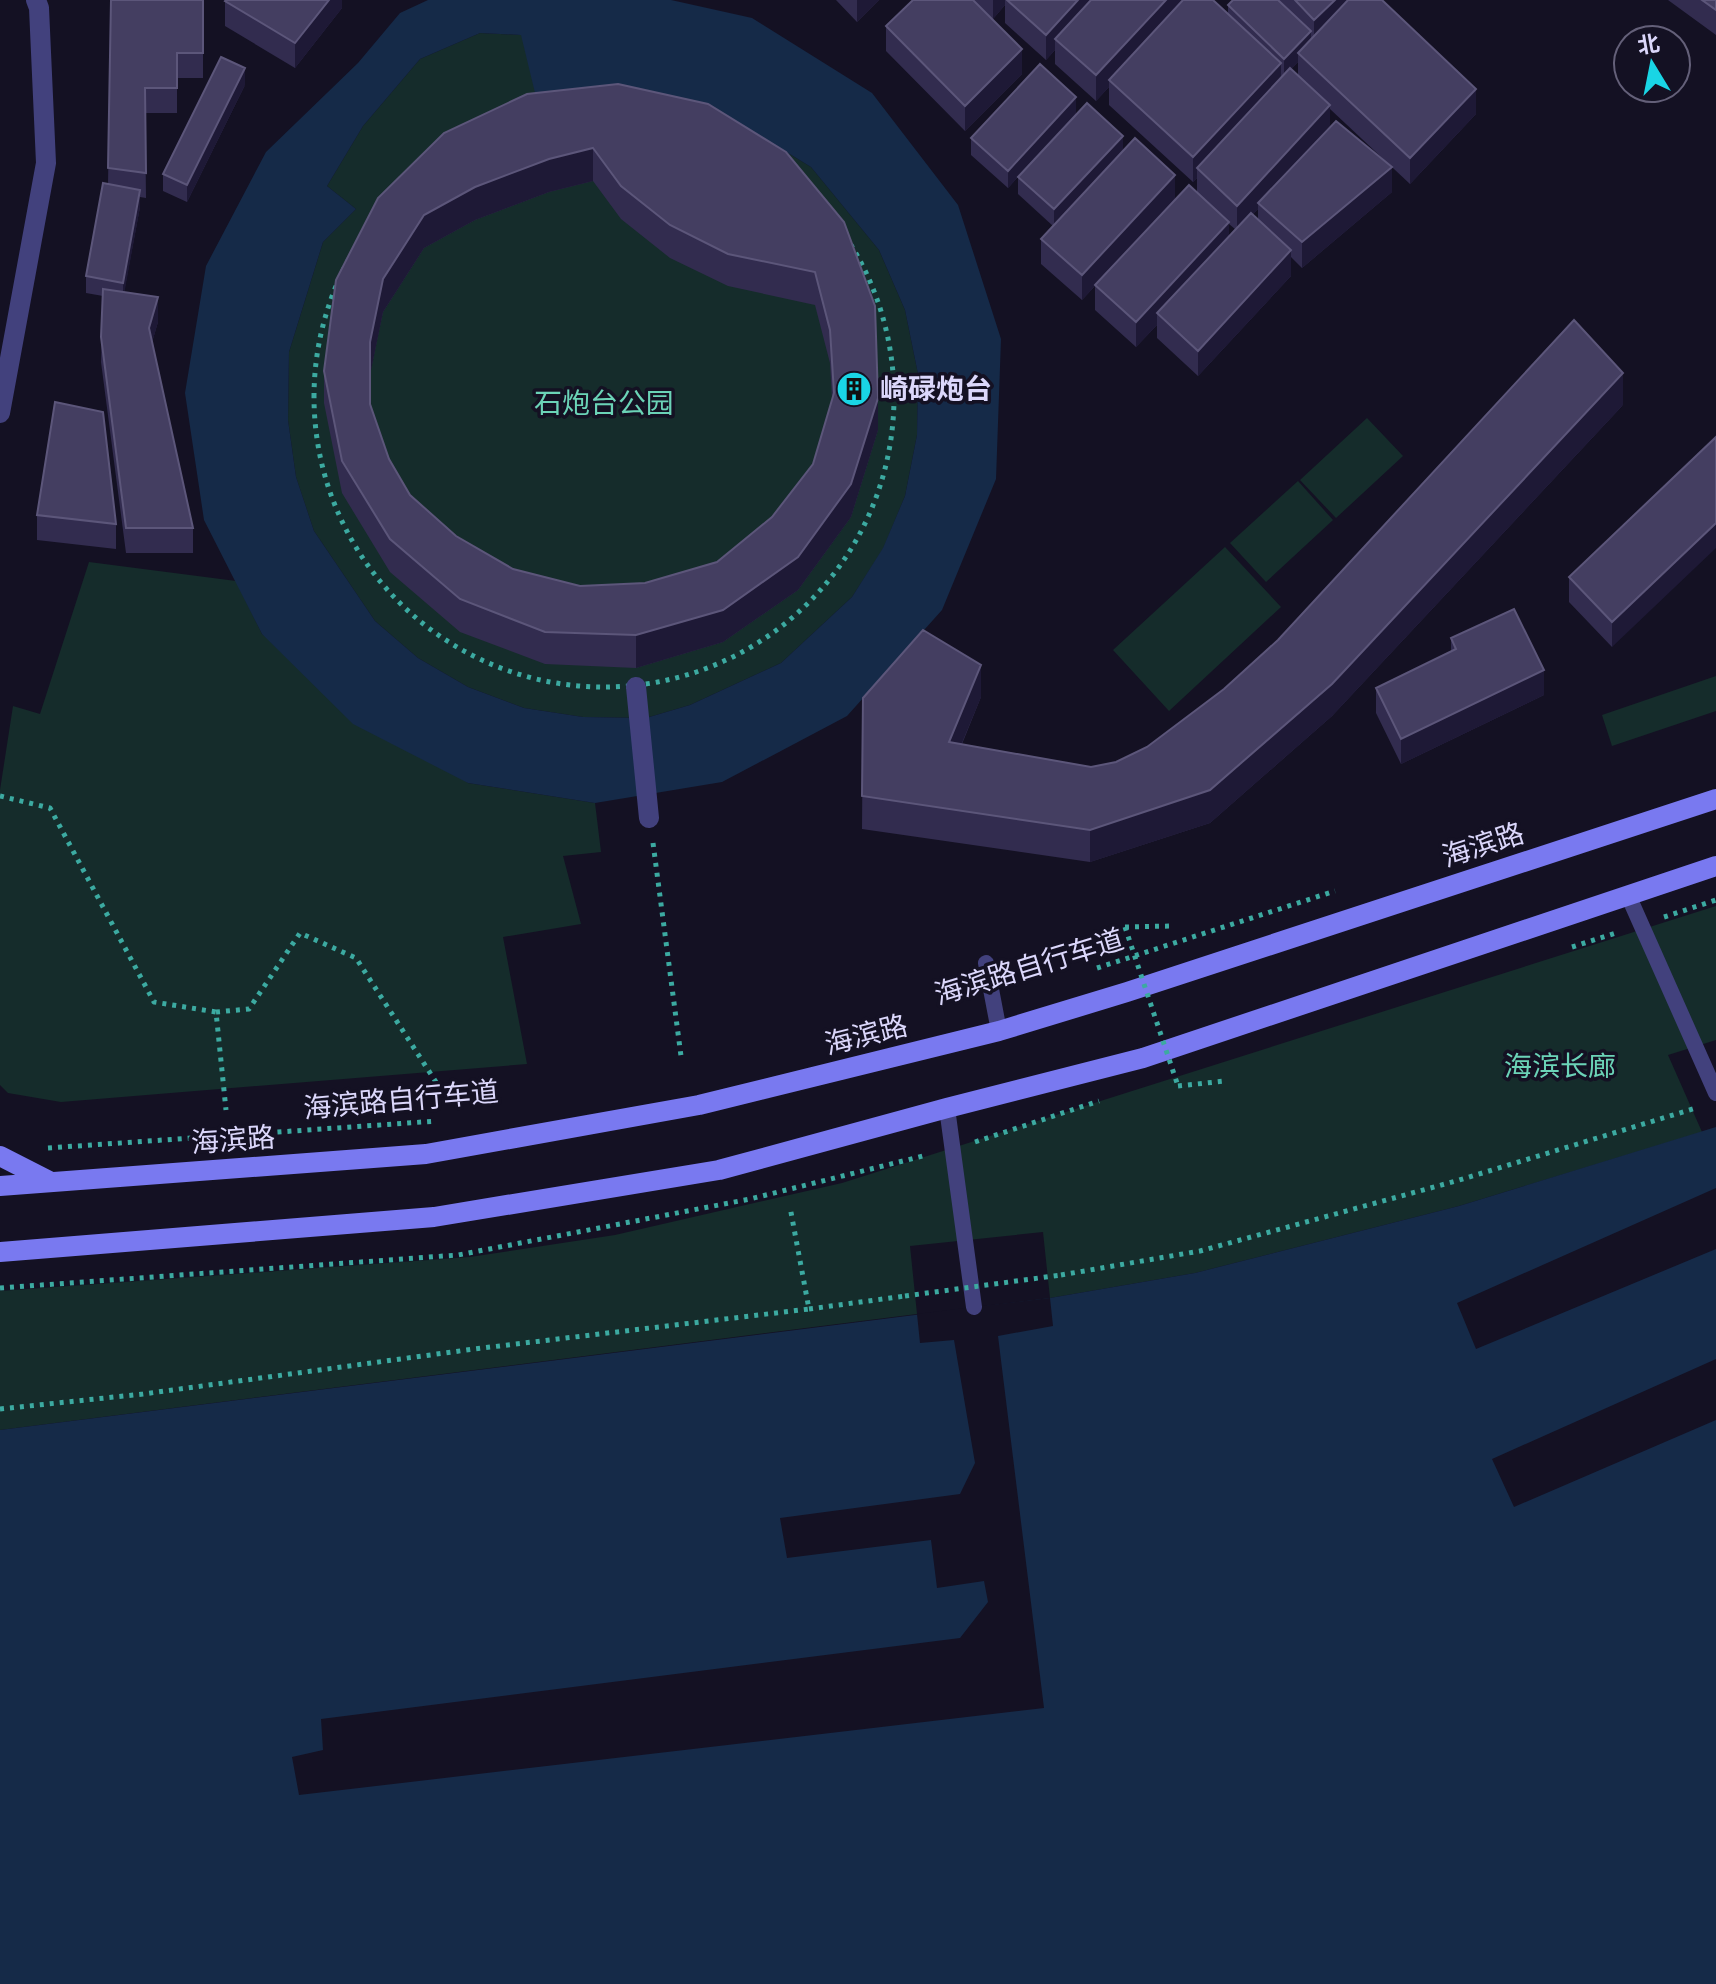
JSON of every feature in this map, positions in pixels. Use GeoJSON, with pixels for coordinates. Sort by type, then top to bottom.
{"type":"FeatureCollection","features":[{"type":"Feature","properties":{"kind":"main road","name":"海滨路"},"geometry":{"type":"LineString","coordinates":[[0,1186],[426,1154],[699,1105],[999,1031],[1716,799]]}},
{"type":"Feature","properties":{"kind":"main road"},"geometry":{"type":"LineString","coordinates":[[0,1252],[434,1217],[719,1170],[1143,1058],[1716,866]]}},
{"type":"Feature","properties":{"kind":"main road"},"geometry":{"type":"LineString","coordinates":[[0,1156],[51,1182]]}},
{"type":"Feature","properties":{"kind":"street"},"geometry":{"type":"LineString","coordinates":[[0,413],[46,163],[39,8],[36,0]]}},
{"type":"Feature","properties":{"kind":"street"},"geometry":{"type":"LineString","coordinates":[[636,687],[649,818]]}},
{"type":"Feature","properties":{"kind":"lane"},"geometry":{"type":"LineString","coordinates":[[1628,895],[1716,1093]]}},
{"type":"Feature","properties":{"kind":"lane"},"geometry":{"type":"LineString","coordinates":[[986,963],[999,1031]]}},
{"type":"Feature","properties":{"kind":"lane"},"geometry":{"type":"LineString","coordinates":[[947,1108],[974,1307]]}},
{"type":"Feature","properties":{"kind":"path"},"geometry":{"type":"LineString","coordinates":[[589,106],[678,115],[761,150],[829,209],[875,286],[896,372],[889,462],[856,545],[799,614],[723,663],[636,687],[543,682],[456,649],[384,590],[334,511],[312,421],[319,328],[355,242],[417,173],[497,125],[589,106]]}},
{"type":"Feature","properties":{"kind":"path"},"geometry":{"type":"LineString","coordinates":[[0,796],[50,808],[154,1002],[216,1012],[249,1009],[300,933],[356,958],[443,1093]]}},
{"type":"Feature","properties":{"kind":"path"},"geometry":{"type":"LineString","coordinates":[[649,818],[681,1056]]}},
{"type":"Feature","properties":{"kind":"path","name":"海滨路自行车道"},"geometry":{"type":"LineString","coordinates":[[1096,969],[1338,890]]}},
{"type":"Feature","properties":{"kind":"path"},"geometry":{"type":"LineString","coordinates":[[1171,926],[1125,927],[1178,1086],[1225,1081]]}},
{"type":"Feature","properties":{"kind":"path"},"geometry":{"type":"LineString","coordinates":[[216,1012],[226,1110]]}},
{"type":"Feature","properties":{"kind":"path"},"geometry":{"type":"LineString","coordinates":[[0,1409],[143,1394],[474,1349],[809,1309],[1061,1275],[1200,1251],[1456,1181],[1676,1116]]}},
{"type":"Feature","properties":{"kind":"path","name":"海滨路自行车道"},"geometry":{"type":"LineString","coordinates":[[48,1148],[446,1120]]}},
{"type":"Feature","properties":{"kind":"path"},"geometry":{"type":"LineString","coordinates":[[790,1207],[809,1309]]}},
{"type":"Feature","properties":{"kind":"green space","name":"石炮台公园"},"geometry":{"type":"Polygon","coordinates":[[[480,33],[521,35],[667,96],[721,112],[811,167],[879,250],[905,310],[918,374],[917,435],[905,496],[883,549],[852,597],[781,663],[690,705],[646,718],[583,717],[524,708],[468,687],[418,658],[375,621],[314,531],[296,477],[288,420],[289,352],[323,242],[356,209],[327,186],[363,126],[420,59],[480,33]]]}},
{"type":"Feature","properties":{"kind":"green space"},"geometry":{"type":"Polygon","coordinates":[[[1367,418],[1403,456],[1336,518],[1300,480],[1367,418]]]}},
{"type":"Feature","properties":{"kind":"green space"},"geometry":{"type":"Polygon","coordinates":[[[1298,481],[1333,520],[1266,582],[1230,543],[1298,481]]]}},
{"type":"Feature","properties":{"kind":"green space"},"geometry":{"type":"Polygon","coordinates":[[[1225,547],[1281,607],[1169,711],[1113,650],[1225,547]]]}},
{"type":"Feature","properties":{"kind":"green space"},"geometry":{"type":"Polygon","coordinates":[[[89,562],[236,581],[262,634],[468,783],[595,803],[601,852],[563,856],[581,924],[503,937],[527,1064],[61,1102],[8,1093],[0,1085],[0,790],[13,706],[40,714],[89,562]]]}},
{"type":"Feature","properties":{"kind":"green space"},"geometry":{"type":"Polygon","coordinates":[[[1716,676],[1716,711],[1612,746],[1602,715],[1716,676]]]}},
{"type":"Feature","properties":{"kind":"green space","name":"海滨长廊"},"geometry":{"type":"Polygon","coordinates":[[[1716,906],[1716,1040],[1668,1055],[1702,1132],[1459,1206],[1195,1273],[1050,1298],[1043,1232],[910,1246],[917,1314],[0,1430],[0,1291],[470,1257],[615,1235],[842,1183],[1716,906]]]}},
{"type":"Feature","properties":{"kind":"water"},"geometry":{"type":"Polygon","coordinates":[[[428,0],[671,0],[752,18],[872,93],[958,205],[1001,339],[996,479],[942,610],[847,716],[722,782],[595,803],[468,783],[353,724],[262,634],[204,520],[185,393],[206,266],[266,152],[358,63],[400,13],[428,0]],[[480,33],[420,59],[363,126],[327,186],[356,209],[323,242],[289,352],[288,420],[296,477],[314,531],[375,621],[418,658],[468,687],[524,708],[583,717],[646,718],[690,705],[781,663],[852,597],[883,548],[905,496],[917,435],[918,374],[905,310],[879,250],[811,167],[721,112],[667,96],[536,97],[521,35],[480,33]]]}},
{"type":"Feature","properties":{"kind":"water"},"geometry":{"type":"Polygon","coordinates":[[[1716,1127],[1716,1984],[0,1984],[0,1430],[1050,1298],[1195,1273],[1459,1206],[1716,1127]]]}},
{"type":"Feature","properties":{"kind":"pier"},"geometry":{"type":"Polygon","coordinates":[[[1716,1188],[1716,1249],[1476,1349],[1457,1303],[1716,1188]]]}},
{"type":"Feature","properties":{"kind":"pier"},"geometry":{"type":"Polygon","coordinates":[[[1050,1298],[1053,1326],[998,1336],[1044,1708],[299,1795],[292,1757],[323,1750],[321,1719],[960,1638],[988,1602],[984,1581],[937,1588],[931,1540],[787,1558],[780,1518],[960,1494],[975,1463],[954,1340],[920,1343],[917,1314],[1050,1298]]]}},
{"type":"Feature","properties":{"kind":"pier"},"geometry":{"type":"Polygon","coordinates":[[[1716,1359],[1716,1420],[1514,1507],[1492,1459],[1716,1359]]]}},
{"type":"Feature","properties":{"kind":"building"},"geometry":{"type":"Polygon","coordinates":[[[111,0],[203,0],[203,53],[177,53],[177,88],[145,88],[146,173],[108,168],[111,0]]]}},
{"type":"Feature","properties":{"kind":"building"},"geometry":{"type":"Polygon","coordinates":[[[226,0],[329,0],[295,43],[226,0]]]}},
{"type":"Feature","properties":{"kind":"building"},"geometry":{"type":"Polygon","coordinates":[[[913,0],[973,0],[1022,49],[965,106],[886,26],[913,0]]]}},
{"type":"Feature","properties":{"kind":"building"},"geometry":{"type":"Polygon","coordinates":[[[1007,0],[1078,0],[1046,35],[1007,0]]]}},
{"type":"Feature","properties":{"kind":"building"},"geometry":{"type":"Polygon","coordinates":[[[1091,0],[1166,0],[1096,75],[1055,39],[1091,0]]]}},
{"type":"Feature","properties":{"kind":"building"},"geometry":{"type":"Polygon","coordinates":[[[1183,0],[1213,0],[1281,63],[1193,157],[1109,80],[1183,0]]]}},
{"type":"Feature","properties":{"kind":"building"},"geometry":{"type":"Polygon","coordinates":[[[1233,0],[1278,0],[1311,31],[1284,59],[1228,5],[1233,0]]]}},
{"type":"Feature","properties":{"kind":"building"},"geometry":{"type":"Polygon","coordinates":[[[1295,0],[1335,0],[1314,20],[1295,0]]]}},
{"type":"Feature","properties":{"kind":"building"},"geometry":{"type":"Polygon","coordinates":[[[1348,0],[1382,0],[1476,89],[1410,158],[1298,53],[1348,0]]]}},
{"type":"Feature","properties":{"kind":"building"},"geometry":{"type":"Polygon","coordinates":[[[1702,0],[1716,0],[1716,10],[1702,0]]]}},
{"type":"Feature","properties":{"kind":"building"},"geometry":{"type":"Polygon","coordinates":[[[221,57],[245,68],[187,185],[163,174],[221,57]]]}},
{"type":"Feature","properties":{"kind":"building"},"geometry":{"type":"Polygon","coordinates":[[[1040,64],[1076,97],[1008,171],[971,138],[1040,64]]]}},
{"type":"Feature","properties":{"kind":"building"},"geometry":{"type":"Polygon","coordinates":[[[1290,68],[1330,105],[1237,206],[1197,168],[1290,68]]]}},
{"type":"Feature","properties":{"kind":"building","name":"崎碌炮台"},"geometry":{"type":"Polygon","coordinates":[[[618,84],[708,104],[786,152],[844,222],[875,306],[878,398],[851,484],[798,557],[723,610],[636,635],[545,632],[460,599],[390,539],[342,461],[324,371],[336,280],[378,198],[444,133],[527,94],[618,84]],[[593,148],[549,159],[475,187],[424,215],[383,279],[370,342],[370,404],[389,459],[410,495],[456,536],[513,569],[580,586],[645,583],[717,562],[772,517],[813,464],[834,393],[830,330],[815,272],[728,254],[670,225],[621,186],[593,148]]]}},
{"type":"Feature","properties":{"kind":"building"},"geometry":{"type":"Polygon","coordinates":[[[1087,103],[1123,136],[1054,209],[1018,177],[1087,103]]]}},
{"type":"Feature","properties":{"kind":"building"},"geometry":{"type":"Polygon","coordinates":[[[1336,121],[1392,167],[1302,242],[1258,203],[1336,121]]]}},
{"type":"Feature","properties":{"kind":"building"},"geometry":{"type":"Polygon","coordinates":[[[1135,138],[1175,175],[1082,275],[1041,239],[1135,138]]]}},
{"type":"Feature","properties":{"kind":"building"},"geometry":{"type":"Polygon","coordinates":[[[103,183],[140,190],[123,283],[86,276],[103,183]]]}},
{"type":"Feature","properties":{"kind":"building"},"geometry":{"type":"Polygon","coordinates":[[[1189,185],[1229,222],[1136,322],[1095,285],[1189,185]]]}},
{"type":"Feature","properties":{"kind":"building"},"geometry":{"type":"Polygon","coordinates":[[[1251,213],[1291,250],[1198,351],[1157,313],[1251,213]]]}},
{"type":"Feature","properties":{"kind":"building"},"geometry":{"type":"Polygon","coordinates":[[[103,289],[158,297],[149,328],[193,528],[126,528],[101,337],[103,289]]]}},
{"type":"Feature","properties":{"kind":"building"},"geometry":{"type":"Polygon","coordinates":[[[1574,320],[1623,373],[1332,684],[1210,790],[1090,830],[862,796],[863,698],[923,630],[981,665],[949,742],[1091,767],[1116,762],[1147,747],[1224,689],[1278,640],[1574,320]]]}},
{"type":"Feature","properties":{"kind":"building"},"geometry":{"type":"Polygon","coordinates":[[[55,402],[103,412],[116,524],[37,515],[55,402]]]}},
{"type":"Feature","properties":{"kind":"building"},"geometry":{"type":"Polygon","coordinates":[[[1716,437],[1716,523],[1612,622],[1569,577],[1716,437]]]}},
{"type":"Feature","properties":{"kind":"building"},"geometry":{"type":"Polygon","coordinates":[[[1514,609],[1544,670],[1401,739],[1376,688],[1456,649],[1451,638],[1514,609]]]}},
{"type":"Feature","properties":{"kind":"place","name":"崎碌炮台"},"geometry":{"type":"Point","coordinates":[854,389]}}]}
